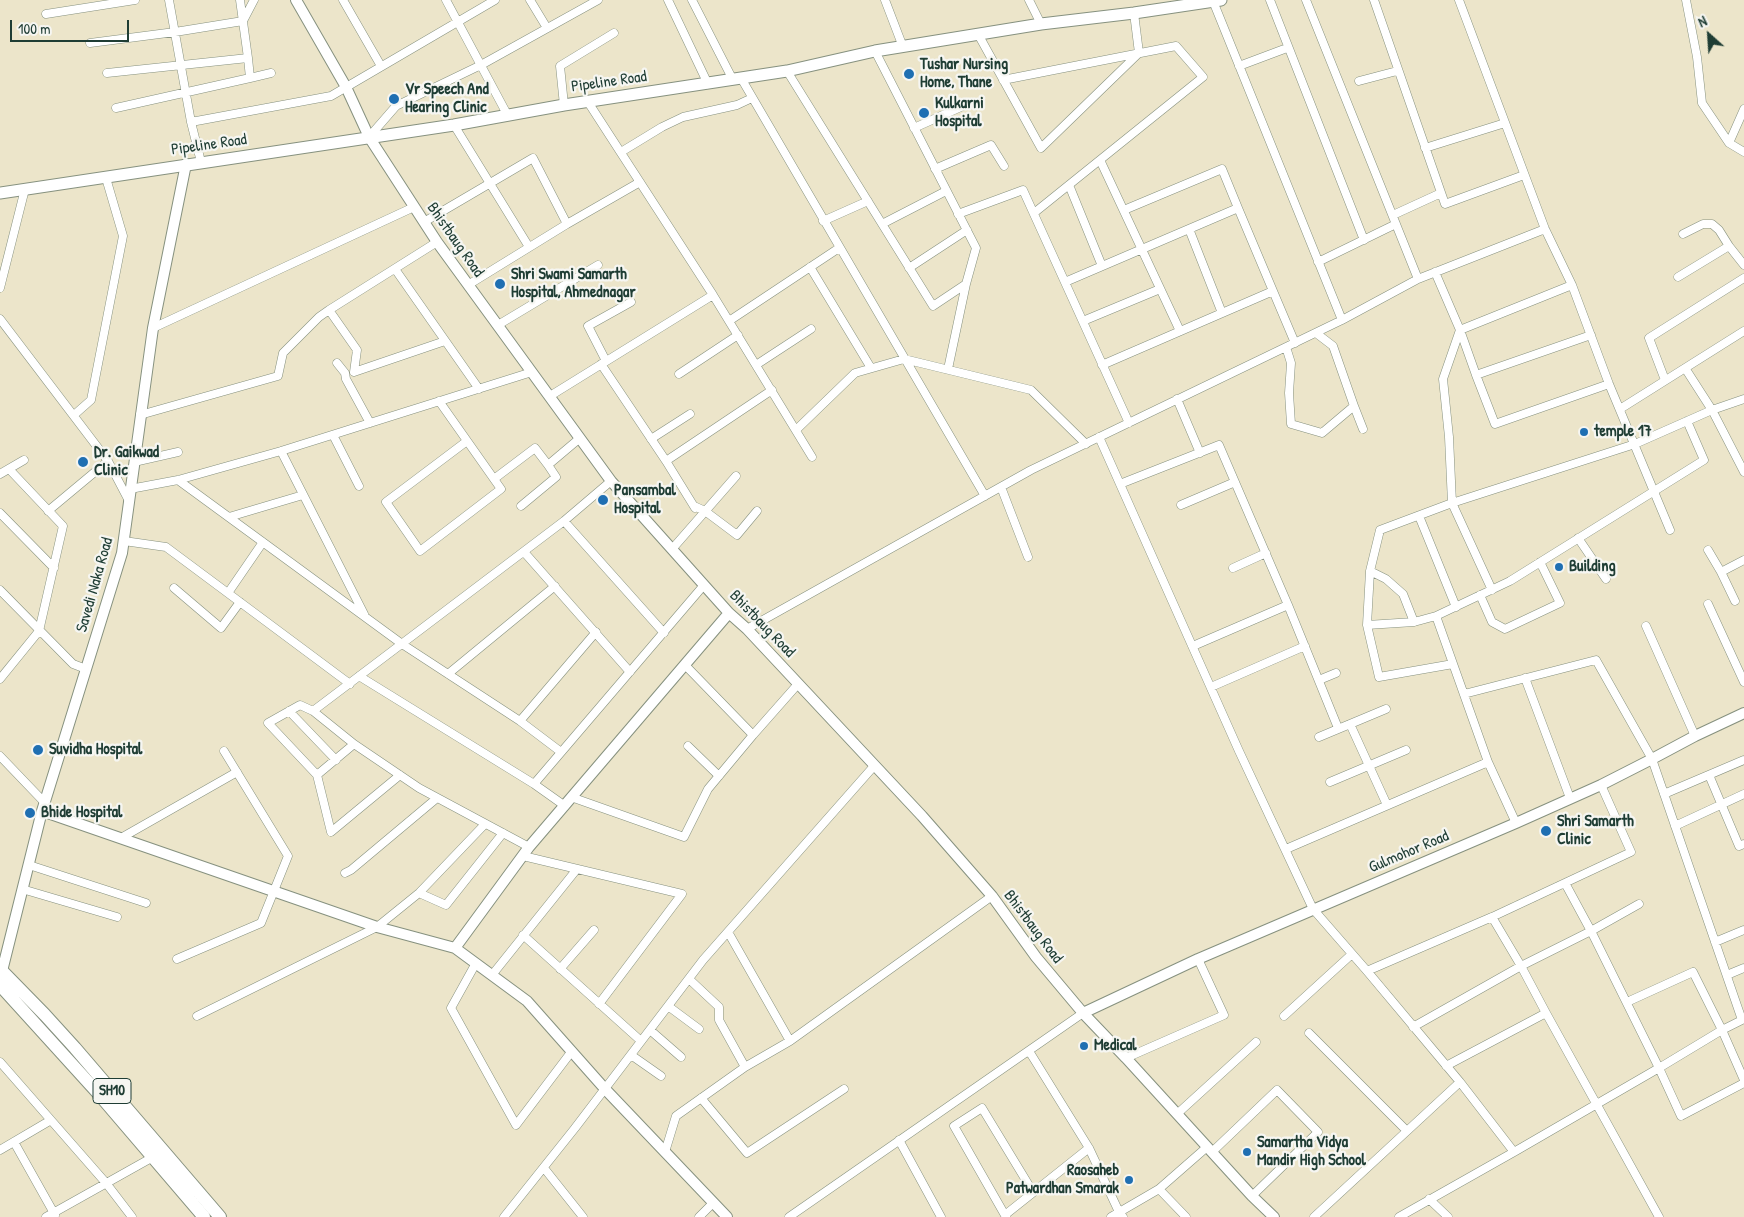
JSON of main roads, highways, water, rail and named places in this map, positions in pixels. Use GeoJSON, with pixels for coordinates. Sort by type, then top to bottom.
{"type":"FeatureCollection","features":[{"type":"Feature","properties":{"kind":"main road","name":"Pipeline Road"},"geometry":{"type":"LineString","coordinates":[[0,193],[106,178],[186,164],[233,159],[369,137],[454,126],[564,105],[787,71],[875,51],[1041,24],[1134,14],[1179,3],[1217,1]]}},
{"type":"Feature","properties":{"kind":"main road","name":"SH10"},"geometry":{"type":"LineString","coordinates":[[1,972],[45,1015],[75,1048],[204,1214]]}},
{"type":"Feature","properties":{"kind":"main road","name":"SH10"},"geometry":{"type":"LineString","coordinates":[[0,985],[204,1214],[220,1217]]}},
{"type":"Feature","properties":{"kind":"place","name":"Tushar Nursing Home, Thane"},"geometry":{"type":"Point","coordinates":[909,74]}},
{"type":"Feature","properties":{"kind":"place","name":"Vr Speech And Hearing Clinic"},"geometry":{"type":"Point","coordinates":[394,99]}},
{"type":"Feature","properties":{"kind":"place","name":"Kulkarni Hospital"},"geometry":{"type":"Point","coordinates":[924,113]}},
{"type":"Feature","properties":{"kind":"place","name":"Shri Swami Samarth Hospital, Ahmednagar"},"geometry":{"type":"Point","coordinates":[500,284]}},
{"type":"Feature","properties":{"kind":"place","name":"temple 17"},"geometry":{"type":"Point","coordinates":[1584,432]}},
{"type":"Feature","properties":{"kind":"place","name":"Dr. Gaikwad Clinic"},"geometry":{"type":"Point","coordinates":[83,462]}},
{"type":"Feature","properties":{"kind":"place","name":"Pansambal Hospital"},"geometry":{"type":"Point","coordinates":[603,500]}},
{"type":"Feature","properties":{"kind":"place","name":"Building"},"geometry":{"type":"Point","coordinates":[1559,567]}},
{"type":"Feature","properties":{"kind":"place","name":"Suvidha Hospital"},"geometry":{"type":"Point","coordinates":[38,750]}},
{"type":"Feature","properties":{"kind":"place","name":"Bhide Hospital"},"geometry":{"type":"Point","coordinates":[30,813]}},
{"type":"Feature","properties":{"kind":"place","name":"Shri Samarth Clinic"},"geometry":{"type":"Point","coordinates":[1546,831]}},
{"type":"Feature","properties":{"kind":"place","name":"Medical"},"geometry":{"type":"Point","coordinates":[1084,1046]}},
{"type":"Feature","properties":{"kind":"place","name":"Samartha Vidya Mandir High School"},"geometry":{"type":"Point","coordinates":[1247,1152]}},
{"type":"Feature","properties":{"kind":"place","name":"Raosaheb Patwardhan Smarak"},"geometry":{"type":"Point","coordinates":[1129,1180]}}]}
